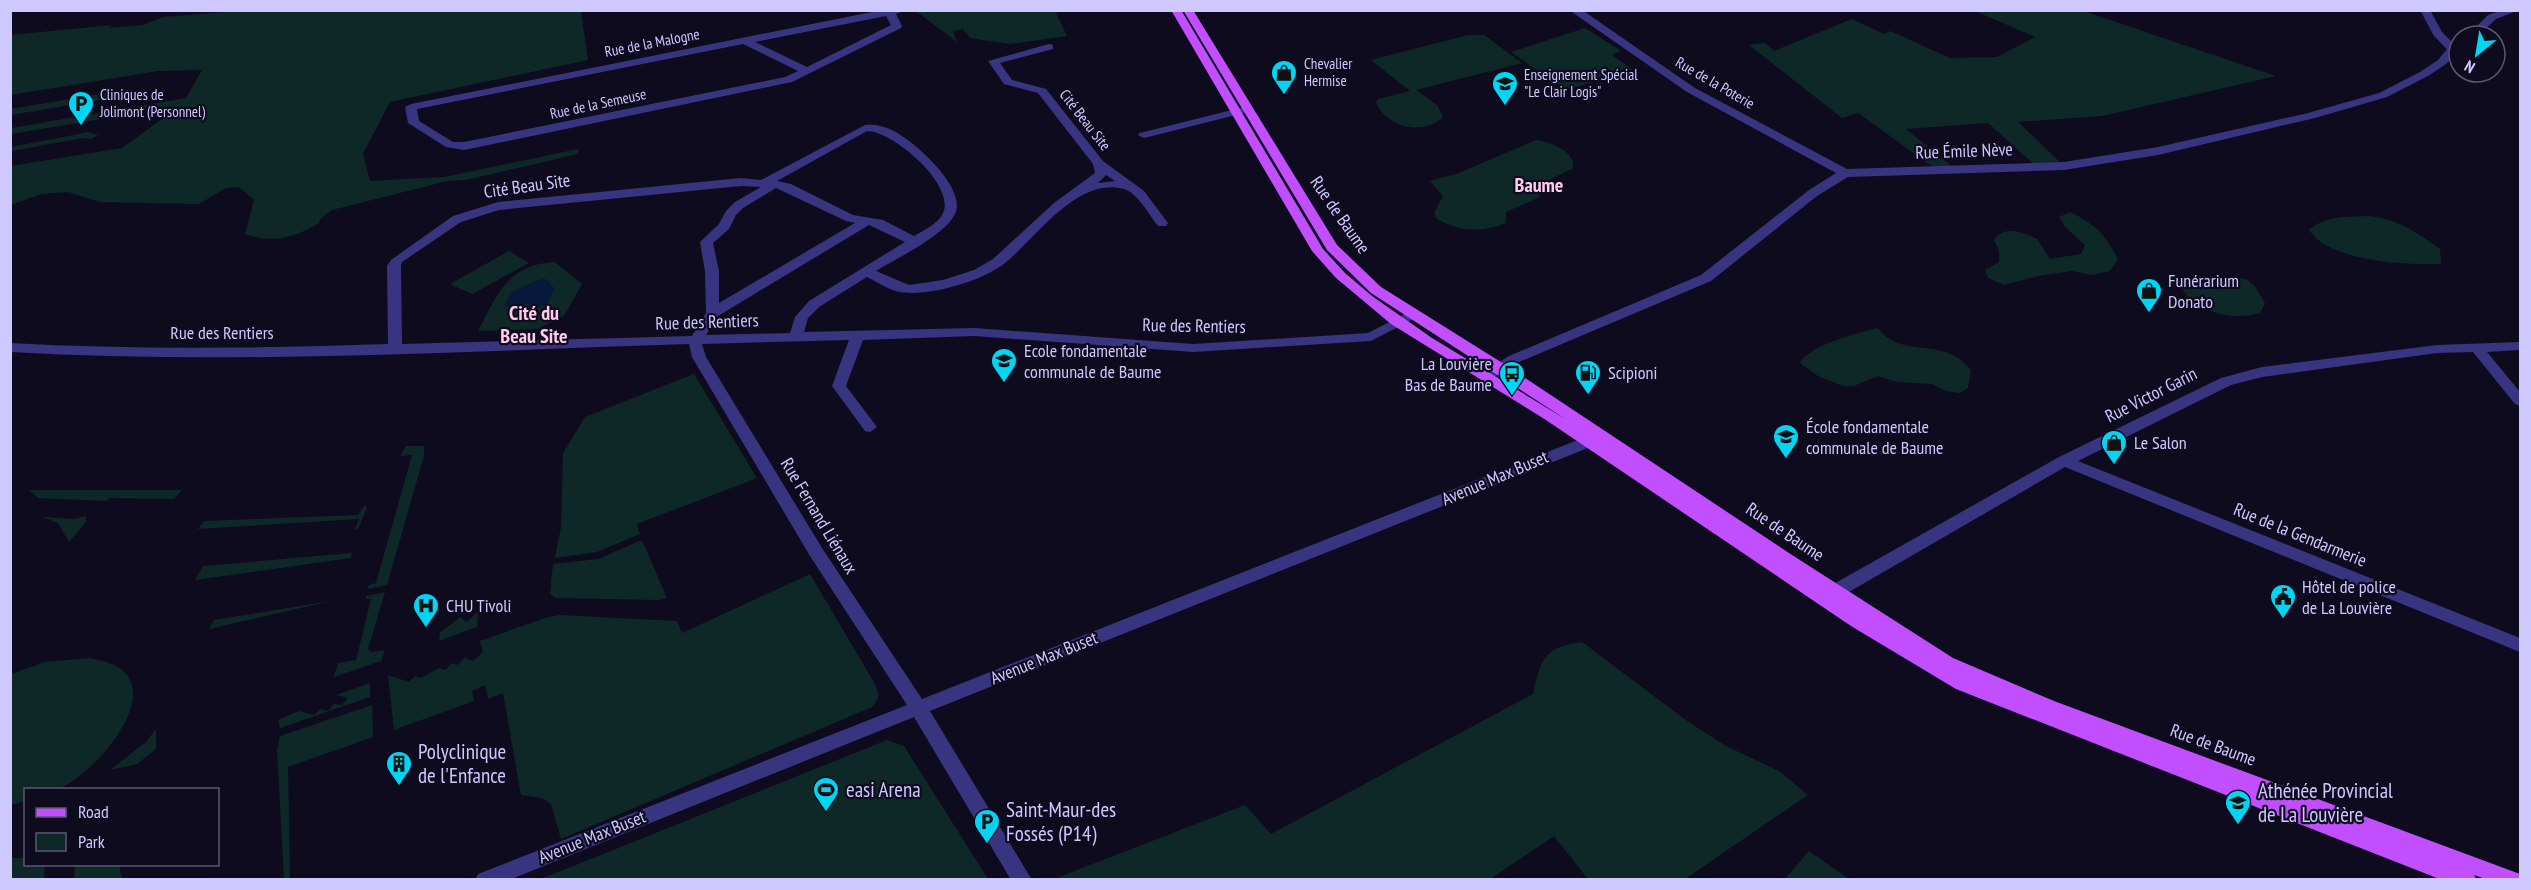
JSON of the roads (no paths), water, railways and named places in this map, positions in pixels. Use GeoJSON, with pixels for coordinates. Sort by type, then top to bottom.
{"type":"FeatureCollection","features":[{"type":"Feature","properties":{"kind":"main road","name":"Rue de Baume"},"geometry":{"type":"LineString","coordinates":[[1176,10],[1318,251],[1348,282],[1408,319],[1499,367],[1594,439],[1898,647],[1962,684],[2467,879]]}},
{"type":"Feature","properties":{"kind":"main road","name":"Rue de Baume"},"geometry":{"type":"LineString","coordinates":[[1188,10],[1332,247],[1368,284],[1408,319],[1486,377],[1594,439],[1935,656],[1969,674],[2048,706],[2513,879]]}},
{"type":"Feature","properties":{"kind":"street","name":"Rue de la Poterie"},"geometry":{"type":"LineString","coordinates":[[1574,10],[1691,90],[1845,173]]}},
{"type":"Feature","properties":{"kind":"street"},"geometry":{"type":"LineString","coordinates":[[2425,10],[2438,34],[2447,41]]}},
{"type":"Feature","properties":{"kind":"street"},"geometry":{"type":"LineString","coordinates":[[2485,24],[2492,18],[2514,10]]}},
{"type":"Feature","properties":{"kind":"street","name":"Rue de la Malogne"},"geometry":{"type":"LineString","coordinates":[[411,107],[742,40],[895,12]]}},
{"type":"Feature","properties":{"kind":"street","name":"Rue de la Semeuse"},"geometry":{"type":"LineString","coordinates":[[411,107],[414,123],[450,145],[464,146],[788,80],[897,27],[895,12]]}},
{"type":"Feature","properties":{"kind":"street"},"geometry":{"type":"LineString","coordinates":[[742,40],[807,71]]}},
{"type":"Feature","properties":{"kind":"street","name":"Cité Beau Site"},"geometry":{"type":"LineString","coordinates":[[1049,47],[993,61],[1008,82],[1042,91],[1099,164],[1140,194],[1162,224]]}},
{"type":"Feature","properties":{"kind":"street","name":"Rue Émile Nève"},"geometry":{"type":"LineString","coordinates":[[1845,173],[2056,166],[2158,151],[2311,117],[2372,98],[2416,79],[2447,57]]}},
{"type":"Feature","properties":{"kind":"street"},"geometry":{"type":"LineString","coordinates":[[1144,135],[1248,110]]}},
{"type":"Feature","properties":{"kind":"street"},"geometry":{"type":"LineString","coordinates":[[713,314],[712,271],[706,242],[726,226],[729,214],[769,184],[865,128],[885,130],[929,166],[951,199],[948,216],[939,226],[814,304],[802,317],[796,337]]}},
{"type":"Feature","properties":{"kind":"street"},"geometry":{"type":"LineString","coordinates":[[866,271],[900,288],[909,289],[979,273],[998,262],[1063,200],[1082,190],[1101,174],[1099,164]]}},
{"type":"Feature","properties":{"kind":"street"},"geometry":{"type":"LineString","coordinates":[[1486,377],[1499,367],[1706,278],[1813,193],[1845,173]]}},
{"type":"Feature","properties":{"kind":"street","name":"Cité Beau Site"},"geometry":{"type":"LineString","coordinates":[[395,348],[394,266],[396,260],[463,216],[513,203],[735,182],[769,184],[787,187],[850,218],[868,220],[914,241]]}},
{"type":"Feature","properties":{"kind":"street"},"geometry":{"type":"LineString","coordinates":[[1082,190],[1104,185],[1125,185]]}},
{"type":"Feature","properties":{"kind":"street"},"geometry":{"type":"LineString","coordinates":[[695,342],[713,314],[868,220]]}},
{"type":"Feature","properties":{"kind":"street","name":"Rue des Rentiers"},"geometry":{"type":"LineString","coordinates":[[10,347],[62,350],[268,351],[1015,333],[1193,348],[1371,337],[1408,319]]}},
{"type":"Feature","properties":{"kind":"street"},"geometry":{"type":"LineString","coordinates":[[857,336],[839,386],[870,427]]}},
{"type":"Feature","properties":{"kind":"street","name":"Rue Fernand Liénaux"},"geometry":{"type":"LineString","coordinates":[[695,342],[699,357],[816,552],[918,707],[1022,879]]}},
{"type":"Feature","properties":{"kind":"street","name":"Rue Victor Garin"},"geometry":{"type":"LineString","coordinates":[[1836,591],[2064,461],[2207,389],[2245,375],[2417,351],[2520,346]]}},
{"type":"Feature","properties":{"kind":"street"},"geometry":{"type":"LineString","coordinates":[[2476,347],[2520,401]]}},
{"type":"Feature","properties":{"kind":"street","name":"Avenue Max Buset"},"geometry":{"type":"LineString","coordinates":[[485,879],[1594,439]]}},
{"type":"Feature","properties":{"kind":"street","name":"Rue de la Gendarmerie"},"geometry":{"type":"LineString","coordinates":[[2064,461],[2520,645]]}},
{"type":"Feature","properties":{"kind":"water"},"geometry":{"type":"Polygon","coordinates":[[[546,279],[554,288],[549,301],[544,305],[526,310],[504,305],[513,291],[546,279]]]}},
{"type":"Feature","properties":{"kind":"place","name":"Chevalier Hermise"},"geometry":{"type":"Point","coordinates":[1284,96]}},
{"type":"Feature","properties":{"kind":"place","name":"Enseignement Spécial \"Le Clair Logis\""},"geometry":{"type":"Point","coordinates":[1505,107]}},
{"type":"Feature","properties":{"kind":"place","name":"Cliniques de Jolimont (Personnel)"},"geometry":{"type":"Point","coordinates":[81,127]}},
{"type":"Feature","properties":{"kind":"place","name":"Funérarium Donato"},"geometry":{"type":"Point","coordinates":[2149,314]}},
{"type":"Feature","properties":{"kind":"place","name":"Ecole fondamentale communale de Baume"},"geometry":{"type":"Point","coordinates":[1004,384]}},
{"type":"Feature","properties":{"kind":"place","name":"Scipioni"},"geometry":{"type":"Point","coordinates":[1588,396]}},
{"type":"Feature","properties":{"kind":"place","name":"La Louvière Bas de Baume"},"geometry":{"type":"Point","coordinates":[1512,397]}},
{"type":"Feature","properties":{"kind":"place","name":"École fondamentale communale de Baume"},"geometry":{"type":"Point","coordinates":[1786,460]}},
{"type":"Feature","properties":{"kind":"place","name":"Le Salon"},"geometry":{"type":"Point","coordinates":[2114,466]}},
{"type":"Feature","properties":{"kind":"place","name":"Hôtel de police de La Louvière"},"geometry":{"type":"Point","coordinates":[2283,620]}},
{"type":"Feature","properties":{"kind":"place","name":"CHU Tivoli"},"geometry":{"type":"Point","coordinates":[426,629]}},
{"type":"Feature","properties":{"kind":"place","name":"Polyclinique de l'Enfance"},"geometry":{"type":"Point","coordinates":[399,787]}},
{"type":"Feature","properties":{"kind":"place","name":"easi Arena"},"geometry":{"type":"Point","coordinates":[826,813]}},
{"type":"Feature","properties":{"kind":"place","name":"Athénée Provincial de La Louvière"},"geometry":{"type":"Point","coordinates":[2238,826]}},
{"type":"Feature","properties":{"kind":"place","name":"Saint-Maur-des Fossés (P14)"},"geometry":{"type":"Point","coordinates":[987,845]}},
{"type":"Feature","properties":{"kind":"district","name":"Baume"},"geometry":{"type":"Point","coordinates":[1539,185]}},
{"type":"Feature","properties":{"kind":"district","name":"Cité du Beau Site"},"geometry":{"type":"Point","coordinates":[534,324]}}]}
